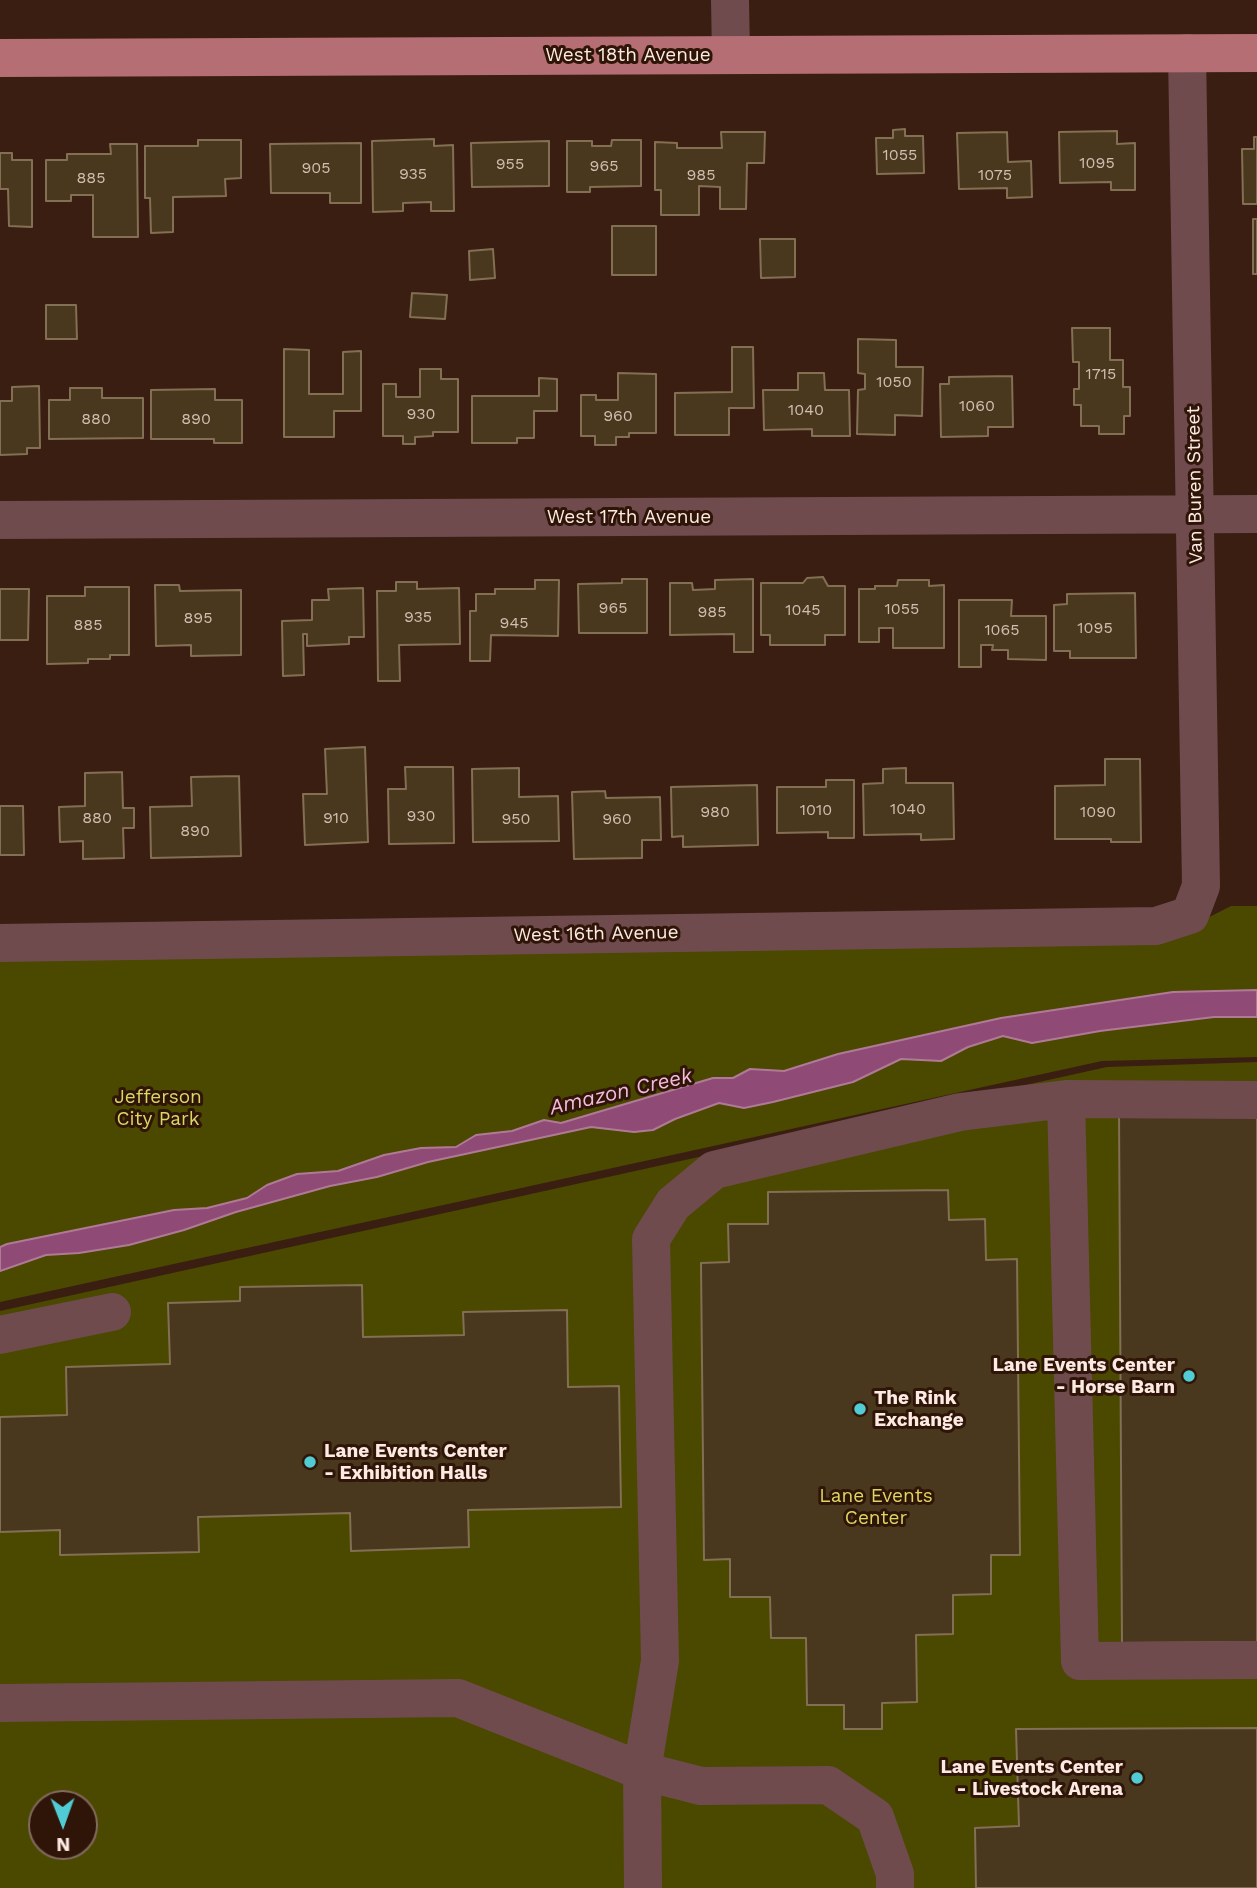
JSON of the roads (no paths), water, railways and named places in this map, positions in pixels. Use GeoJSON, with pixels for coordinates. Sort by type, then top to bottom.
{"type":"FeatureCollection","features":[{"type":"Feature","properties":{"kind":"main road","name":"West 18th Avenue"},"geometry":{"type":"LineString","coordinates":[[0,58],[1257,53]]}},
{"type":"Feature","properties":{"kind":"street"},"geometry":{"type":"LineString","coordinates":[[730,0],[731,55]]}},
{"type":"Feature","properties":{"kind":"street","name":"Van Buren Street"},"geometry":{"type":"LineString","coordinates":[[1187,53],[1201,886],[1190,915]]}},
{"type":"Feature","properties":{"kind":"street","name":"West 17th Avenue"},"geometry":{"type":"LineString","coordinates":[[0,520],[1257,514]]}},
{"type":"Feature","properties":{"kind":"street","name":"West 16th Avenue"},"geometry":{"type":"LineString","coordinates":[[0,943],[1156,926],[1190,915]]}},
{"type":"Feature","properties":{"kind":"street"},"geometry":{"type":"LineString","coordinates":[[643,1888],[642,1771],[660,1661],[651,1239],[673,1204],[714,1170],[960,1112],[1066,1099],[1257,1100]]}},
{"type":"Feature","properties":{"kind":"street"},"geometry":{"type":"LineString","coordinates":[[1066,1099],[1080,1661],[1257,1660]]}},
{"type":"Feature","properties":{"kind":"street"},"geometry":{"type":"LineString","coordinates":[[0,1335],[112,1312]]}},
{"type":"Feature","properties":{"kind":"street"},"geometry":{"type":"LineString","coordinates":[[0,1703],[458,1698],[642,1771],[701,1786],[828,1785],[875,1818],[895,1874],[895,1888]]}},
{"type":"Feature","properties":{"kind":"place","name":"Lane Events Center - Horse Barn"},"geometry":{"type":"Point","coordinates":[1189,1376]}},
{"type":"Feature","properties":{"kind":"place","name":"The Rink Exchange"},"geometry":{"type":"Point","coordinates":[860,1409]}},
{"type":"Feature","properties":{"kind":"place","name":"Lane Events Center - Exhibition Halls"},"geometry":{"type":"Point","coordinates":[310,1462]}},
{"type":"Feature","properties":{"kind":"place","name":"Lane Events Center - Livestock Arena"},"geometry":{"type":"Point","coordinates":[1137,1778]}},
{"type":"Feature","properties":{"kind":"water label","name":"Amazon Creek"},"geometry":{"type":"Point","coordinates":[621,1092]}},
{"type":"Feature","properties":{"kind":"park label","name":"Jefferson City Park"},"geometry":{"type":"Point","coordinates":[158,1108]}},
{"type":"Feature","properties":{"kind":"park label","name":"Lane Events Center"},"geometry":{"type":"Point","coordinates":[876,1507]}}]}
